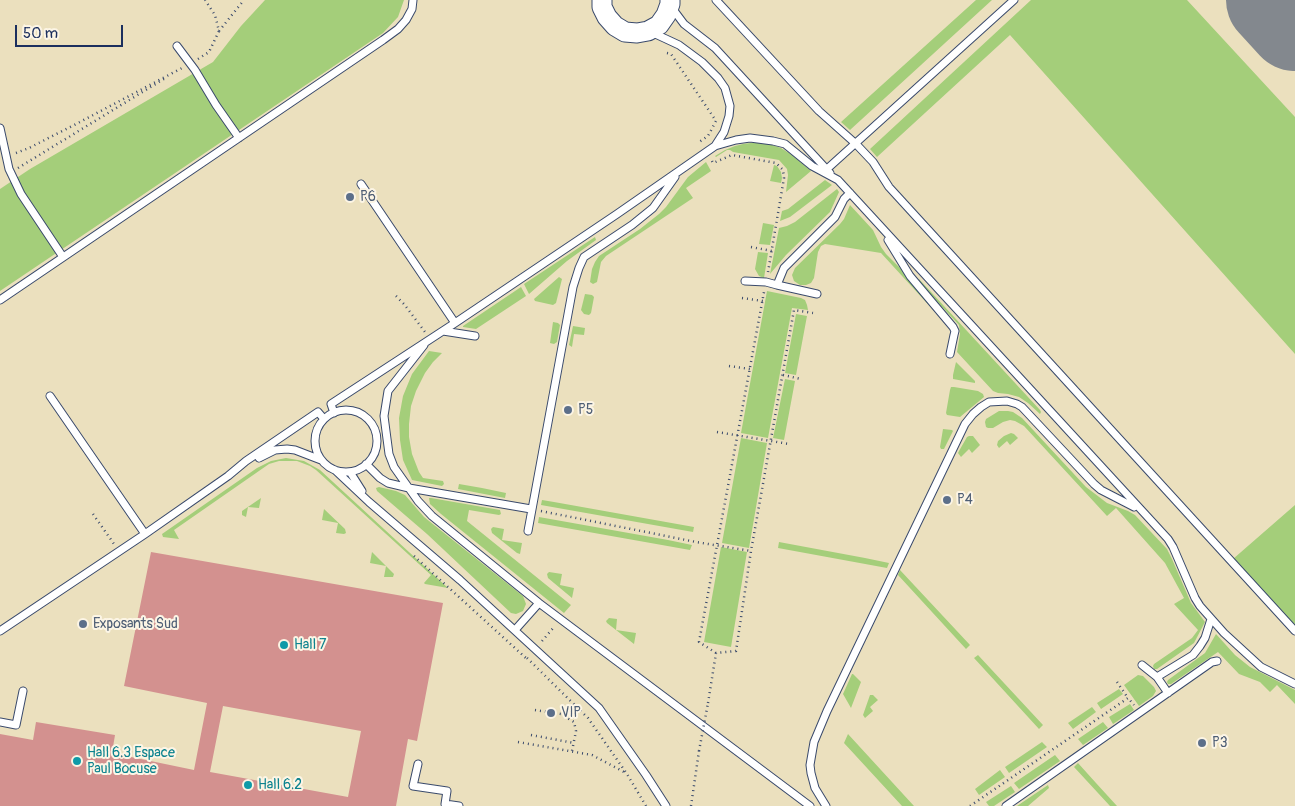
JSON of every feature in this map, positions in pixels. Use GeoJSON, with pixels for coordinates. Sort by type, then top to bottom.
{"type":"FeatureCollection","features":[{"type":"Feature","properties":{"kind":"street"},"geometry":{"type":"LineString","coordinates":[[602,0],[602,7],[607,17],[615,26],[625,32],[637,33],[648,31],[659,25],[666,16],[670,2]]}},
{"type":"Feature","properties":{"kind":"lane"},"geometry":{"type":"LineString","coordinates":[[0,300],[398,29],[412,9],[413,0]]}},
{"type":"Feature","properties":{"kind":"lane"},"geometry":{"type":"LineString","coordinates":[[716,0],[820,111],[873,162],[895,195],[1295,631]]}},
{"type":"Feature","properties":{"kind":"lane"},"geometry":{"type":"LineString","coordinates":[[827,169],[1014,0]]}},
{"type":"Feature","properties":{"kind":"lane"},"geometry":{"type":"LineString","coordinates":[[670,2],[672,9],[684,24],[715,48],[1139,510],[1168,539],[1195,598],[1211,619],[1261,667],[1295,684]]}},
{"type":"Feature","properties":{"kind":"lane"},"geometry":{"type":"LineString","coordinates":[[648,31],[679,45],[702,62],[725,88],[730,106],[729,116],[724,132],[715,146]]}},
{"type":"Feature","properties":{"kind":"lane"},"geometry":{"type":"LineString","coordinates":[[177,46],[239,138]]}},
{"type":"Feature","properties":{"kind":"lane"},"geometry":{"type":"LineString","coordinates":[[0,128],[11,172],[21,194],[63,257]]}},
{"type":"Feature","properties":{"kind":"lane"},"geometry":{"type":"LineString","coordinates":[[228,476],[246,461],[318,412],[455,323],[715,146],[750,138],[785,144],[812,166],[838,180]]}},
{"type":"Feature","properties":{"kind":"lane"},"geometry":{"type":"LineString","coordinates":[[528,530],[573,287],[579,268],[584,257],[632,225],[653,208],[678,172]]}},
{"type":"Feature","properties":{"kind":"lane"},"geometry":{"type":"LineString","coordinates":[[361,184],[455,323]]}},
{"type":"Feature","properties":{"kind":"lane"},"geometry":{"type":"LineString","coordinates":[[777,284],[784,268],[836,218],[844,199],[850,193]]}},
{"type":"Feature","properties":{"kind":"lane"},"geometry":{"type":"LineString","coordinates":[[878,224],[910,276],[954,327],[955,331],[950,354]]}},
{"type":"Feature","properties":{"kind":"lane"},"geometry":{"type":"LineString","coordinates":[[745,281],[766,282],[817,294]]}},
{"type":"Feature","properties":{"kind":"lane"},"geometry":{"type":"LineString","coordinates":[[443,331],[475,336]]}},
{"type":"Feature","properties":{"kind":"lane"},"geometry":{"type":"LineString","coordinates":[[429,339],[388,391],[384,416],[389,454],[394,467],[418,501],[432,516],[539,603],[810,806]]}},
{"type":"Feature","properties":{"kind":"lane"},"geometry":{"type":"LineString","coordinates":[[50,396],[145,534]]}},
{"type":"Feature","properties":{"kind":"lane"},"geometry":{"type":"LineString","coordinates":[[826,806],[816,788],[811,773],[810,765],[814,742],[827,711],[965,424],[973,414],[989,402],[1008,401],[1018,404],[1094,484],[1101,490],[1139,510]]}},
{"type":"Feature","properties":{"kind":"lane"},"geometry":{"type":"LineString","coordinates":[[331,404],[334,413]]}},
{"type":"Feature","properties":{"kind":"lane"},"geometry":{"type":"LineString","coordinates":[[344,410],[353,411],[369,421],[374,429],[377,438],[376,448],[372,457],[359,469],[350,472],[335,470],[321,460],[317,452],[315,443],[319,426],[324,419],[334,413],[344,410]]}},
{"type":"Feature","properties":{"kind":"lane"},"geometry":{"type":"LineString","coordinates":[[318,412],[324,419]]}},
{"type":"Feature","properties":{"kind":"lane"},"geometry":{"type":"LineString","coordinates":[[0,631],[119,552],[228,476],[263,455],[275,450],[295,450],[321,460]]}},
{"type":"Feature","properties":{"kind":"lane"},"geometry":{"type":"LineString","coordinates":[[366,464],[388,483],[531,510]]}},
{"type":"Feature","properties":{"kind":"lane"},"geometry":{"type":"LineString","coordinates":[[335,470],[369,502],[460,580],[600,708],[666,806]]}},
{"type":"Feature","properties":{"kind":"lane"},"geometry":{"type":"LineString","coordinates":[[350,472],[369,502]]}},
{"type":"Feature","properties":{"kind":"lane"},"geometry":{"type":"LineString","coordinates":[[515,630],[539,603]]}},
{"type":"Feature","properties":{"kind":"lane"},"geometry":{"type":"LineString","coordinates":[[1157,677],[1192,655],[1205,638],[1211,619]]}},
{"type":"Feature","properties":{"kind":"lane"},"geometry":{"type":"LineString","coordinates":[[1006,806],[1212,662],[1217,661]]}},
{"type":"Feature","properties":{"kind":"lane"},"geometry":{"type":"LineString","coordinates":[[1142,665],[1157,677],[1168,693]]}},
{"type":"Feature","properties":{"kind":"lane"},"geometry":{"type":"LineString","coordinates":[[0,722],[16,725],[23,691]]}},
{"type":"Feature","properties":{"kind":"lane"},"geometry":{"type":"LineString","coordinates":[[418,764],[413,786],[447,791],[445,804],[458,806]]}},
{"type":"Feature","properties":{"kind":"path"},"geometry":{"type":"LineString","coordinates":[[205,0],[215,14],[219,31]]}},
{"type":"Feature","properties":{"kind":"path"},"geometry":{"type":"LineString","coordinates":[[11,172],[209,52],[219,31],[244,0]]}},
{"type":"Feature","properties":{"kind":"path"},"geometry":{"type":"LineString","coordinates":[[664,51],[671,54],[716,121],[708,136],[699,142],[713,163],[732,155],[776,163],[780,165],[784,173],[763,301],[699,642],[716,653],[736,651],[751,550],[794,310],[813,313]]}},
{"type":"Feature","properties":{"kind":"path"},"geometry":{"type":"LineString","coordinates":[[6,156],[37,144],[190,63]]}},
{"type":"Feature","properties":{"kind":"path"},"geometry":{"type":"LineString","coordinates":[[751,247],[772,251]]}},
{"type":"Feature","properties":{"kind":"path"},"geometry":{"type":"LineString","coordinates":[[396,296],[429,339]]}},
{"type":"Feature","properties":{"kind":"path"},"geometry":{"type":"LineString","coordinates":[[742,298],[763,301]]}},
{"type":"Feature","properties":{"kind":"path"},"geometry":{"type":"LineString","coordinates":[[729,366],[750,369]]}},
{"type":"Feature","properties":{"kind":"path"},"geometry":{"type":"LineString","coordinates":[[783,376],[801,379]]}},
{"type":"Feature","properties":{"kind":"path"},"geometry":{"type":"LineString","coordinates":[[717,432],[789,444]]}},
{"type":"Feature","properties":{"kind":"path"},"geometry":{"type":"LineString","coordinates":[[531,510],[696,542],[751,550]]}},
{"type":"Feature","properties":{"kind":"path"},"geometry":{"type":"LineString","coordinates":[[93,514],[119,552]]}},
{"type":"Feature","properties":{"kind":"path"},"geometry":{"type":"LineString","coordinates":[[410,552],[526,659]]}},
{"type":"Feature","properties":{"kind":"path"},"geometry":{"type":"LineString","coordinates":[[691,806],[716,653]]}},
{"type":"Feature","properties":{"kind":"path"},"geometry":{"type":"LineString","coordinates":[[1117,682],[1140,713]]}},
{"type":"Feature","properties":{"kind":"path"},"geometry":{"type":"LineString","coordinates":[[970,806],[1128,698]]}},
{"type":"Feature","properties":{"kind":"path"},"geometry":{"type":"LineString","coordinates":[[535,710],[561,714],[574,722],[576,731],[572,751]]}},
{"type":"Feature","properties":{"kind":"path"},"geometry":{"type":"LineString","coordinates":[[531,735],[574,743]]}},
{"type":"Feature","properties":{"kind":"path"},"geometry":{"type":"LineString","coordinates":[[518,742],[592,755],[627,774]]}},
{"type":"Feature","properties":{"kind":"green space"},"geometry":{"type":"Polygon","coordinates":[[[265,0],[404,0],[398,17],[383,33],[0,291],[0,189],[30,169],[213,62],[241,26],[265,0]]]}},
{"type":"Feature","properties":{"kind":"green space"},"geometry":{"type":"Polygon","coordinates":[[[976,0],[992,0],[850,130],[841,122],[976,0]]]}},
{"type":"Feature","properties":{"kind":"green space"},"geometry":{"type":"Polygon","coordinates":[[[1031,0],[1187,0],[1295,117],[1295,354],[1010,35],[877,157],[870,149],[1031,0]]]}},
{"type":"Feature","properties":{"kind":"green space"},"geometry":{"type":"Polygon","coordinates":[[[758,142],[781,148],[811,171],[786,192],[787,169],[779,160],[730,150],[715,156],[725,150],[735,146],[758,142]]]}},
{"type":"Feature","properties":{"kind":"green space"},"geometry":{"type":"Polygon","coordinates":[[[706,162],[711,171],[686,188],[693,198],[606,256],[601,262],[597,282],[593,284],[590,282],[592,269],[599,256],[659,214],[688,177],[706,162]]]}},
{"type":"Feature","properties":{"kind":"green space"},"geometry":{"type":"Polygon","coordinates":[[[774,165],[781,172],[781,183],[770,181],[774,165]]]}},
{"type":"Feature","properties":{"kind":"green space"},"geometry":{"type":"Polygon","coordinates":[[[825,180],[832,185],[790,217],[780,221],[782,211],[788,209],[825,180]]]}},
{"type":"Feature","properties":{"kind":"green space"},"geometry":{"type":"Polygon","coordinates":[[[837,189],[839,192],[830,212],[786,255],[770,274],[779,228],[795,222],[837,189]]]}},
{"type":"Feature","properties":{"kind":"green space"},"geometry":{"type":"Polygon","coordinates":[[[850,205],[873,230],[886,254],[949,324],[947,325],[881,253],[825,244],[821,246],[818,252],[814,278],[811,283],[800,285],[794,281],[792,275],[795,268],[840,224],[850,205]]]}},
{"type":"Feature","properties":{"kind":"green space"},"geometry":{"type":"Polygon","coordinates":[[[763,223],[774,225],[770,245],[759,244],[763,223]]]}},
{"type":"Feature","properties":{"kind":"green space"},"geometry":{"type":"Polygon","coordinates":[[[595,237],[596,240],[567,261],[529,294],[524,284],[595,237]]]}},
{"type":"Feature","properties":{"kind":"green space"},"geometry":{"type":"Polygon","coordinates":[[[758,252],[768,253],[764,278],[759,276],[755,269],[758,252]]]}},
{"type":"Feature","properties":{"kind":"green space"},"geometry":{"type":"Polygon","coordinates":[[[559,277],[562,279],[556,303],[553,305],[535,301],[534,299],[559,277]]]}},
{"type":"Feature","properties":{"kind":"green space"},"geometry":{"type":"Polygon","coordinates":[[[919,279],[1040,410],[1040,414],[1019,397],[993,391],[957,352],[960,334],[959,325],[918,281],[919,279]]]}},
{"type":"Feature","properties":{"kind":"green space"},"geometry":{"type":"Polygon","coordinates":[[[521,287],[526,296],[476,329],[463,327],[463,326],[521,287]]]}},
{"type":"Feature","properties":{"kind":"green space"},"geometry":{"type":"Polygon","coordinates":[[[767,291],[801,298],[805,300],[808,310],[792,308],[768,438],[741,433],[767,291]]]}},
{"type":"Feature","properties":{"kind":"green space"},"geometry":{"type":"Polygon","coordinates":[[[585,294],[594,297],[589,315],[584,314],[581,310],[585,294]]]}},
{"type":"Feature","properties":{"kind":"green space"},"geometry":{"type":"Polygon","coordinates":[[[796,314],[807,316],[796,375],[785,373],[796,314]]]}},
{"type":"Feature","properties":{"kind":"green space"},"geometry":{"type":"Polygon","coordinates":[[[553,322],[560,325],[557,342],[554,344],[550,343],[553,322]]]}},
{"type":"Feature","properties":{"kind":"green space"},"geometry":{"type":"Polygon","coordinates":[[[573,326],[585,328],[584,335],[574,334],[572,347],[569,345],[573,326]]]}},
{"type":"Feature","properties":{"kind":"green space"},"geometry":{"type":"Polygon","coordinates":[[[429,351],[442,353],[425,373],[416,391],[411,406],[409,437],[412,454],[423,478],[443,481],[444,484],[442,486],[412,480],[403,460],[400,440],[399,418],[403,396],[412,374],[429,351]]]}},
{"type":"Feature","properties":{"kind":"green space"},"geometry":{"type":"Polygon","coordinates":[[[956,362],[975,381],[975,383],[953,379],[956,362]]]}},
{"type":"Feature","properties":{"kind":"green space"},"geometry":{"type":"Polygon","coordinates":[[[785,379],[795,381],[784,440],[773,438],[785,379]]]}},
{"type":"Feature","properties":{"kind":"green space"},"geometry":{"type":"Polygon","coordinates":[[[951,387],[978,391],[984,397],[960,417],[947,415],[951,387]]]}},
{"type":"Feature","properties":{"kind":"green space"},"geometry":{"type":"Polygon","coordinates":[[[999,411],[1013,412],[1022,418],[1086,487],[1107,503],[1135,515],[1167,549],[1191,603],[1205,622],[1194,643],[1157,669],[1154,669],[1154,664],[1192,638],[1198,630],[1174,604],[1184,598],[1165,563],[1116,508],[1107,516],[1024,426],[1010,420],[993,428],[986,427],[986,419],[999,411]]]}},
{"type":"Feature","properties":{"kind":"green space"},"geometry":{"type":"Polygon","coordinates":[[[943,429],[953,431],[944,449],[941,449],[940,447],[943,429]]]}},
{"type":"Feature","properties":{"kind":"green space"},"geometry":{"type":"Polygon","coordinates":[[[1011,433],[1018,438],[1010,445],[1007,441],[999,448],[997,445],[998,441],[1011,433]]]}},
{"type":"Feature","properties":{"kind":"green space"},"geometry":{"type":"Polygon","coordinates":[[[969,436],[973,436],[980,445],[972,453],[969,449],[961,457],[958,453],[969,436]]]}},
{"type":"Feature","properties":{"kind":"green space"},"geometry":{"type":"Polygon","coordinates":[[[741,438],[767,443],[749,548],[722,543],[741,438]]]}},
{"type":"Feature","properties":{"kind":"green space"},"geometry":{"type":"Polygon","coordinates":[[[286,458],[304,461],[320,470],[448,588],[425,584],[431,575],[316,470],[297,461],[279,461],[269,464],[174,530],[179,539],[163,537],[162,534],[257,468],[271,461],[286,458]]]}},
{"type":"Feature","properties":{"kind":"green space"},"geometry":{"type":"Polygon","coordinates":[[[459,484],[506,493],[505,498],[458,489],[459,484]]]}},
{"type":"Feature","properties":{"kind":"green space"},"geometry":{"type":"Polygon","coordinates":[[[379,487],[405,495],[424,517],[523,596],[526,604],[523,611],[516,614],[511,613],[427,534],[377,491],[376,488],[379,487]]]}},
{"type":"Feature","properties":{"kind":"green space"},"geometry":{"type":"Polygon","coordinates":[[[261,498],[259,508],[248,507],[246,517],[242,515],[242,511],[261,498]]]}},
{"type":"Feature","properties":{"kind":"green space"},"geometry":{"type":"Polygon","coordinates":[[[429,498],[500,510],[501,514],[499,515],[469,510],[467,521],[571,605],[564,613],[441,514],[430,504],[429,498]]]}},
{"type":"Feature","properties":{"kind":"green space"},"geometry":{"type":"Polygon","coordinates":[[[542,500],[694,527],[693,532],[541,505],[542,500]]]}},
{"type":"Feature","properties":{"kind":"green space"},"geometry":{"type":"Polygon","coordinates":[[[1295,505],[1295,626],[1233,559],[1295,505]]]}},
{"type":"Feature","properties":{"kind":"green space"},"geometry":{"type":"Polygon","coordinates":[[[324,509],[345,529],[346,533],[336,533],[338,523],[322,520],[324,509]]]}},
{"type":"Feature","properties":{"kind":"green space"},"geometry":{"type":"Polygon","coordinates":[[[539,517],[692,545],[690,550],[538,523],[539,517]]]}},
{"type":"Feature","properties":{"kind":"green space"},"geometry":{"type":"Polygon","coordinates":[[[493,527],[504,529],[502,540],[522,543],[520,554],[492,533],[491,529],[493,527]]]}},
{"type":"Feature","properties":{"kind":"green space"},"geometry":{"type":"Polygon","coordinates":[[[779,542],[889,563],[887,568],[778,548],[779,542]]]}},
{"type":"Feature","properties":{"kind":"green space"},"geometry":{"type":"Polygon","coordinates":[[[721,547],[747,552],[731,647],[704,642],[721,547]]]}},
{"type":"Feature","properties":{"kind":"green space"},"geometry":{"type":"Polygon","coordinates":[[[372,552],[386,566],[370,563],[372,552]]]}},
{"type":"Feature","properties":{"kind":"green space"},"geometry":{"type":"Polygon","coordinates":[[[386,566],[394,574],[393,577],[384,577],[386,566]]]}},
{"type":"Feature","properties":{"kind":"green space"},"geometry":{"type":"Polygon","coordinates":[[[900,570],[970,645],[966,649],[898,575],[900,570]]]}},
{"type":"Feature","properties":{"kind":"green space"},"geometry":{"type":"Polygon","coordinates":[[[549,572],[562,574],[560,585],[574,588],[572,598],[548,578],[547,574],[549,572]]]}},
{"type":"Feature","properties":{"kind":"green space"},"geometry":{"type":"Polygon","coordinates":[[[609,618],[617,619],[616,630],[607,623],[606,621],[609,618]]]}},
{"type":"Feature","properties":{"kind":"green space"},"geometry":{"type":"Polygon","coordinates":[[[616,630],[636,633],[634,644],[616,630]]]}},
{"type":"Feature","properties":{"kind":"green space"},"geometry":{"type":"Polygon","coordinates":[[[1216,634],[1235,655],[1250,667],[1295,690],[1295,704],[1277,685],[1270,692],[1260,682],[1239,674],[1218,652],[1171,684],[1168,684],[1168,680],[1205,653],[1216,634]]]}},
{"type":"Feature","properties":{"kind":"green space"},"geometry":{"type":"Polygon","coordinates":[[[978,655],[1043,725],[1039,729],[974,658],[978,655]]]}},
{"type":"Feature","properties":{"kind":"green space"},"geometry":{"type":"Polygon","coordinates":[[[852,674],[861,682],[851,708],[843,694],[852,674]]]}},
{"type":"Feature","properties":{"kind":"green space"},"geometry":{"type":"Polygon","coordinates":[[[1138,675],[1143,676],[1156,691],[1153,696],[1139,706],[1124,685],[1138,675]]]}},
{"type":"Feature","properties":{"kind":"green space"},"geometry":{"type":"Polygon","coordinates":[[[1119,689],[1123,694],[1101,709],[1097,703],[1119,689]]]}},
{"type":"Feature","properties":{"kind":"green space"},"geometry":{"type":"Polygon","coordinates":[[[870,695],[873,695],[878,700],[870,707],[873,711],[865,718],[863,715],[870,695]]]}},
{"type":"Feature","properties":{"kind":"green space"},"geometry":{"type":"Polygon","coordinates":[[[1130,704],[1134,710],[1113,724],[1109,717],[1130,704]]]}},
{"type":"Feature","properties":{"kind":"green space"},"geometry":{"type":"Polygon","coordinates":[[[1092,707],[1096,712],[1073,729],[1068,723],[1092,707]]]}},
{"type":"Feature","properties":{"kind":"green space"},"geometry":{"type":"Polygon","coordinates":[[[1103,722],[1108,728],[1083,745],[1078,739],[1103,722]]]}},
{"type":"Feature","properties":{"kind":"green space"},"geometry":{"type":"Polygon","coordinates":[[[848,734],[914,806],[902,806],[844,743],[848,734]]]}},
{"type":"Feature","properties":{"kind":"green space"},"geometry":{"type":"Polygon","coordinates":[[[1042,742],[1047,747],[1009,773],[1005,767],[1042,742]]]}},
{"type":"Feature","properties":{"kind":"green space"},"geometry":{"type":"Polygon","coordinates":[[[1055,755],[1060,761],[1019,789],[1014,783],[1055,755]]]}},
{"type":"Feature","properties":{"kind":"green space"},"geometry":{"type":"Polygon","coordinates":[[[1078,763],[1117,806],[1110,806],[1074,767],[1078,763]]]}},
{"type":"Feature","properties":{"kind":"green space"},"geometry":{"type":"Polygon","coordinates":[[[1000,770],[1005,777],[979,795],[975,789],[1000,770]]]}},
{"type":"Feature","properties":{"kind":"green space"},"geometry":{"type":"Polygon","coordinates":[[[1048,785],[1049,788],[1028,806],[1017,806],[1048,785]]]}},
{"type":"Feature","properties":{"kind":"green space"},"geometry":{"type":"Polygon","coordinates":[[[1011,786],[1015,792],[994,806],[989,806],[986,802],[1011,786]]]}},
{"type":"Feature","properties":{"kind":"building","name":"Hall 7"},"geometry":{"type":"Polygon","coordinates":[[[151,552],[443,603],[417,741],[408,739],[396,806],[0,806],[0,734],[33,740],[36,722],[115,735],[112,753],[194,770],[207,703],[124,686],[151,552]],[[223,706],[210,772],[348,797],[361,731],[223,706]]]}},
{"type":"Feature","properties":{"kind":"runway"},"geometry":{"type":"LineString","coordinates":[[1274,0],[1295,23]]}},
{"type":"Feature","properties":{"kind":"place","name":"P6"},"geometry":{"type":"Point","coordinates":[350,197]}},
{"type":"Feature","properties":{"kind":"place","name":"P5"},"geometry":{"type":"Point","coordinates":[568,410]}},
{"type":"Feature","properties":{"kind":"place","name":"P4"},"geometry":{"type":"Point","coordinates":[947,500]}},
{"type":"Feature","properties":{"kind":"place","name":"Exposants Sud"},"geometry":{"type":"Point","coordinates":[83,624]}},
{"type":"Feature","properties":{"kind":"place","name":"Hall 7"},"geometry":{"type":"Point","coordinates":[284,645]}},
{"type":"Feature","properties":{"kind":"place","name":"VIP"},"geometry":{"type":"Point","coordinates":[551,713]}},
{"type":"Feature","properties":{"kind":"place","name":"P3"},"geometry":{"type":"Point","coordinates":[1202,743]}},
{"type":"Feature","properties":{"kind":"place","name":"Hall 6.3 Espace Paul Bocuse"},"geometry":{"type":"Point","coordinates":[77,761]}},
{"type":"Feature","properties":{"kind":"place","name":"Hall 6.2"},"geometry":{"type":"Point","coordinates":[248,785]}}]}
